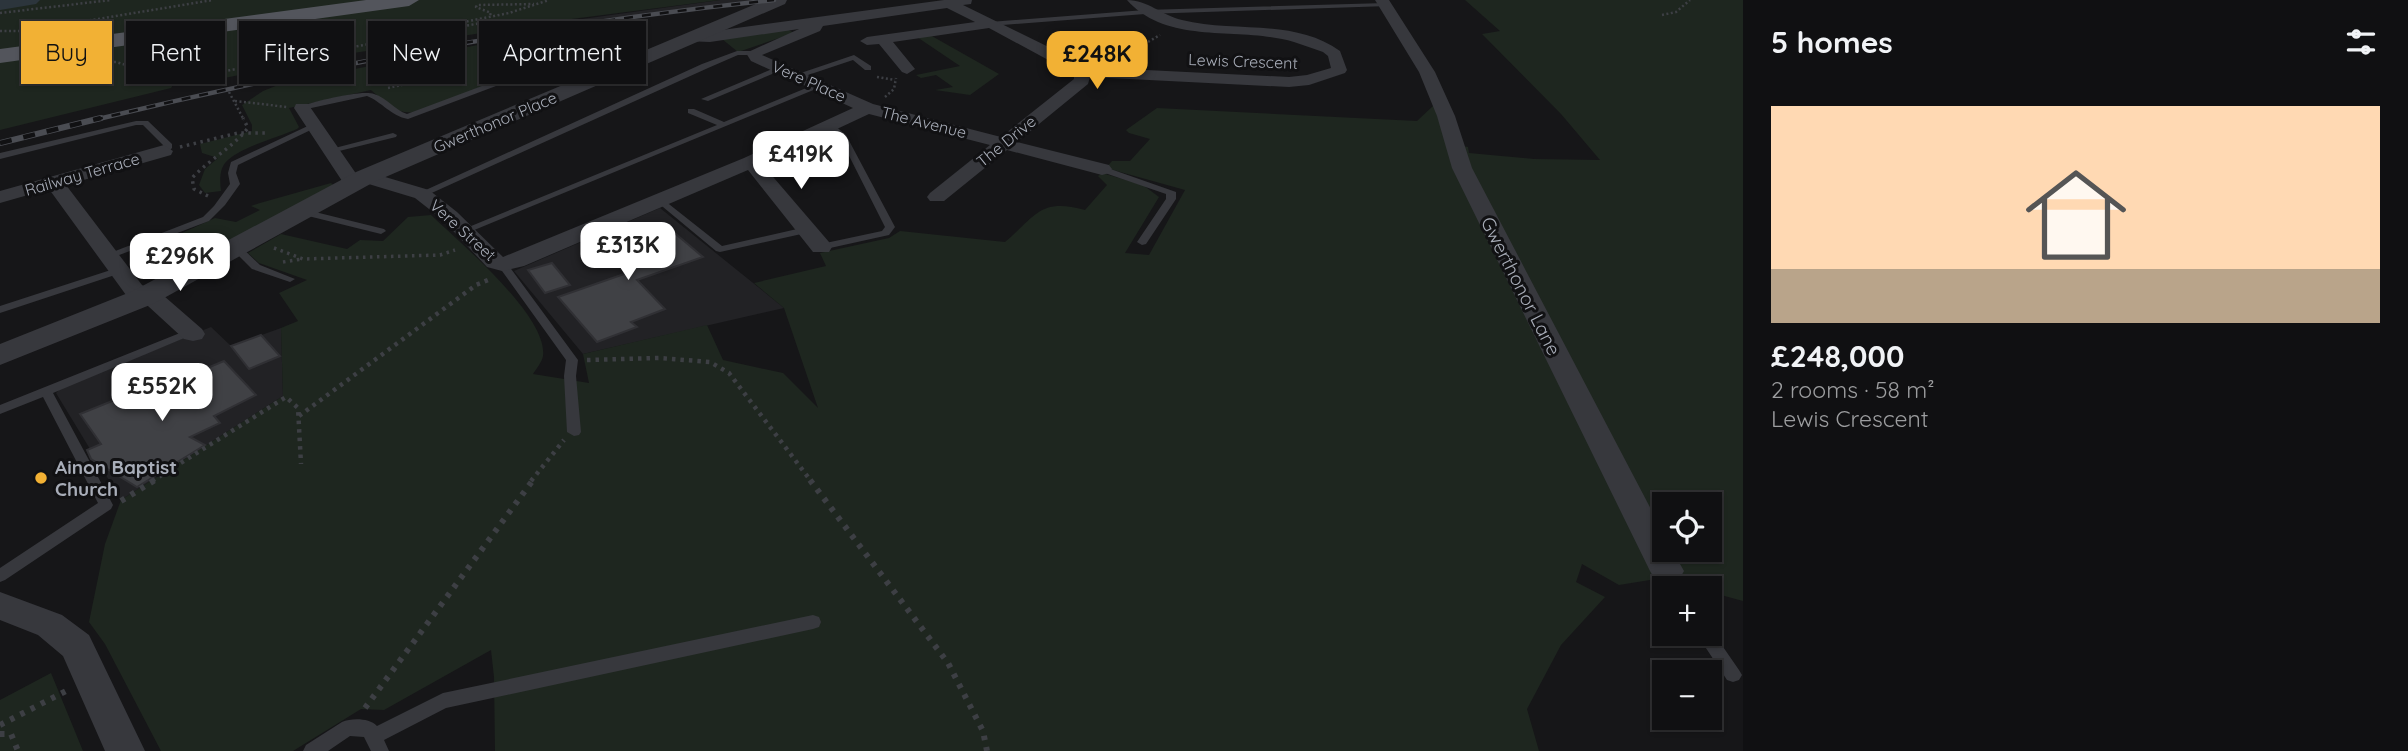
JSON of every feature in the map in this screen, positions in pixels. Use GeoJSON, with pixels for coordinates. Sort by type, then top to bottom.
{"type":"FeatureCollection","features":[{"type":"Feature","properties":{"kind":"main road"},"geometry":{"type":"LineString","coordinates":[[0,56],[409,0]]}},
{"type":"Feature","properties":{"kind":"street"},"geometry":{"type":"LineString","coordinates":[[690,38],[710,38],[978,0]]}},
{"type":"Feature","properties":{"kind":"street","name":"Lewis Crescent"},"geometry":{"type":"LineString","coordinates":[[1082,72],[1289,82],[1310,80],[1339,70],[1335,54],[1328,49],[1285,35],[1175,25],[1146,12],[1134,0]]}},
{"type":"Feature","properties":{"kind":"street","name":"Gwerthonor Place"},"geometry":{"type":"LineString","coordinates":[[646,57],[775,2]]}},
{"type":"Feature","properties":{"kind":"street"},"geometry":{"type":"LineString","coordinates":[[948,3],[1082,72]]}},
{"type":"Feature","properties":{"kind":"street","name":"Gwerthonor Lane"},"geometry":{"type":"LineString","coordinates":[[1384,3],[1427,72],[1446,116],[1462,169],[1667,570]]}},
{"type":"Feature","properties":{"kind":"street"},"geometry":{"type":"LineString","coordinates":[[753,53],[815,29],[817,22]]}},
{"type":"Feature","properties":{"kind":"street"},"geometry":{"type":"LineString","coordinates":[[907,69],[875,40],[990,24]]}},
{"type":"Feature","properties":{"kind":"street","name":"Vere Place"},"geometry":{"type":"LineString","coordinates":[[753,53],[756,58],[867,108]]}},
{"type":"Feature","properties":{"kind":"street","name":"The Drive"},"geometry":{"type":"LineString","coordinates":[[937,197],[1082,80],[1082,72]]}},
{"type":"Feature","properties":{"kind":"street","name":"Gwerthonor Place"},"geometry":{"type":"LineString","coordinates":[[359,180],[585,84]]}},
{"type":"Feature","properties":{"kind":"street"},"geometry":{"type":"LineString","coordinates":[[0,355],[144,297],[359,180],[331,150],[302,108]]}},
{"type":"Feature","properties":{"kind":"street","name":"Vere Street"},"geometry":{"type":"LineString","coordinates":[[359,180],[422,194],[450,216],[495,262],[498,271],[831,127],[867,108]]}},
{"type":"Feature","properties":{"kind":"street","name":"The Avenue"},"geometry":{"type":"LineString","coordinates":[[867,108],[1102,169]]}},
{"type":"Feature","properties":{"kind":"street","name":"Railway Terrace"},"geometry":{"type":"LineString","coordinates":[[0,197],[164,151]]}},
{"type":"Feature","properties":{"kind":"street"},"geometry":{"type":"LineString","coordinates":[[751,162],[821,247]]}},
{"type":"Feature","properties":{"kind":"street"},"geometry":{"type":"LineString","coordinates":[[54,181],[134,290],[156,301],[191,333]]}},
{"type":"Feature","properties":{"kind":"street"},"geometry":{"type":"LineString","coordinates":[[0,606],[50,625],[76,646],[125,751]]}},
{"type":"Feature","properties":{"kind":"lane"},"geometry":{"type":"LineString","coordinates":[[990,24],[1146,12],[1384,3]]}},
{"type":"Feature","properties":{"kind":"lane"},"geometry":{"type":"LineString","coordinates":[[422,194],[705,66],[737,53],[753,53]]}},
{"type":"Feature","properties":{"kind":"lane"},"geometry":{"type":"LineString","coordinates":[[796,76],[854,57],[868,68]]}},
{"type":"Feature","properties":{"kind":"lane"},"geometry":{"type":"LineString","coordinates":[[705,99],[780,69]]}},
{"type":"Feature","properties":{"kind":"lane"},"geometry":{"type":"LineString","coordinates":[[302,108],[367,94],[376,96],[397,116],[408,117],[496,84]]}},
{"type":"Feature","properties":{"kind":"lane"},"geometry":{"type":"LineString","coordinates":[[470,237],[820,86]]}},
{"type":"Feature","properties":{"kind":"lane"},"geometry":{"type":"LineString","coordinates":[[691,110],[725,125]]}},
{"type":"Feature","properties":{"kind":"lane"},"geometry":{"type":"LineString","coordinates":[[0,156],[136,123],[145,124],[169,146],[164,151]]}},
{"type":"Feature","properties":{"kind":"lane"},"geometry":{"type":"LineString","coordinates":[[0,310],[115,262],[206,219],[216,212],[235,184],[232,173],[234,164],[315,126]]}},
{"type":"Feature","properties":{"kind":"lane"},"geometry":{"type":"LineString","coordinates":[[821,247],[885,233],[890,227],[842,135],[831,127]]}},
{"type":"Feature","properties":{"kind":"lane"},"geometry":{"type":"LineString","coordinates":[[331,150],[393,135]]}},
{"type":"Feature","properties":{"kind":"lane"},"geometry":{"type":"LineString","coordinates":[[1102,169],[1171,192],[1171,199],[1142,242]]}},
{"type":"Feature","properties":{"kind":"lane"},"geometry":{"type":"LineString","coordinates":[[660,200],[720,248],[806,230]]}},
{"type":"Feature","properties":{"kind":"lane"},"geometry":{"type":"LineString","coordinates":[[303,212],[381,231]]}},
{"type":"Feature","properties":{"kind":"lane"},"geometry":{"type":"LineString","coordinates":[[236,248],[256,267],[290,279]]}},
{"type":"Feature","properties":{"kind":"lane"},"geometry":{"type":"LineString","coordinates":[[498,271],[572,360],[570,376],[574,432]]}},
{"type":"Feature","properties":{"kind":"lane"},"geometry":{"type":"LineString","coordinates":[[0,410],[191,333]]}},
{"type":"Feature","properties":{"kind":"lane"},"geometry":{"type":"LineString","coordinates":[[0,576],[106,505],[46,391]]}},
{"type":"Feature","properties":{"kind":"lane"},"geometry":{"type":"LineString","coordinates":[[1667,570],[1671,576]]}},
{"type":"Feature","properties":{"kind":"lane"},"geometry":{"type":"LineString","coordinates":[[312,751],[348,728],[369,729],[377,744],[443,701],[813,622]]}},
{"type":"Feature","properties":{"kind":"lane"},"geometry":{"type":"LineString","coordinates":[[1714,646],[1733,675]]}},
{"type":"Feature","properties":{"kind":"path"},"geometry":{"type":"LineString","coordinates":[[0,13],[111,0]]}},
{"type":"Feature","properties":{"kind":"path"},"geometry":{"type":"LineString","coordinates":[[0,32],[25,31],[213,0]]}},
{"type":"Feature","properties":{"kind":"path"},"geometry":{"type":"LineString","coordinates":[[465,22],[549,0]]}},
{"type":"Feature","properties":{"kind":"path"},"geometry":{"type":"LineString","coordinates":[[1662,15],[1676,12],[1690,0]]}},
{"type":"Feature","properties":{"kind":"path"},"geometry":{"type":"LineString","coordinates":[[484,17],[491,13],[476,7],[477,5],[538,4]]}},
{"type":"Feature","properties":{"kind":"path"},"geometry":{"type":"LineString","coordinates":[[1134,74],[1141,46],[1175,25]]}},
{"type":"Feature","properties":{"kind":"path"},"geometry":{"type":"LineString","coordinates":[[225,73],[368,44]]}},
{"type":"Feature","properties":{"kind":"path"},"geometry":{"type":"LineString","coordinates":[[112,62],[120,60]]}},
{"type":"Feature","properties":{"kind":"path"},"geometry":{"type":"LineString","coordinates":[[867,108],[880,103],[894,89],[897,77],[907,69]]}},
{"type":"Feature","properties":{"kind":"path"},"geometry":{"type":"LineString","coordinates":[[223,198],[205,196],[194,189],[191,178],[209,160],[247,133],[248,128],[229,92]]}},
{"type":"Feature","properties":{"kind":"path"},"geometry":{"type":"LineString","coordinates":[[235,101],[302,108]]}},
{"type":"Feature","properties":{"kind":"path"},"geometry":{"type":"LineString","coordinates":[[199,143],[240,133]]}},
{"type":"Feature","properties":{"kind":"path"},"geometry":{"type":"LineString","coordinates":[[272,247],[303,259],[440,255],[470,237]]}},
{"type":"Feature","properties":{"kind":"path"},"geometry":{"type":"LineString","coordinates":[[298,416],[498,271]]}},
{"type":"Feature","properties":{"kind":"path"},"geometry":{"type":"LineString","coordinates":[[572,360],[659,358],[710,362],[729,373],[948,663],[983,731],[987,751]]}},
{"type":"Feature","properties":{"kind":"path"},"geometry":{"type":"LineString","coordinates":[[106,505],[126,500],[286,397],[298,408],[301,464]]}},
{"type":"Feature","properties":{"kind":"path"},"geometry":{"type":"LineString","coordinates":[[348,728],[382,688],[556,448],[574,432]]}},
{"type":"Feature","properties":{"kind":"path"},"geometry":{"type":"LineString","coordinates":[[0,725],[91,678]]}},
{"type":"Feature","properties":{"kind":"path"},"geometry":{"type":"LineString","coordinates":[[0,734],[11,734],[18,751]]}},
{"type":"Feature","properties":{"kind":"shaded area"},"geometry":{"type":"Polygon","coordinates":[[[0,0],[720,0],[558,21],[479,21],[479,33],[465,36],[465,21],[368,21],[368,51],[354,53],[354,21],[239,21],[239,75],[225,78],[225,21],[126,21],[126,84],[174,84],[171,88],[0,130],[0,0]]]}},
{"type":"Feature","properties":{"kind":"shaded area"},"geometry":{"type":"Polygon","coordinates":[[[720,0],[786,0],[681,10],[608,21],[568,21],[720,0]]]}},
{"type":"Feature","properties":{"kind":"shaded area"},"geometry":{"type":"Polygon","coordinates":[[[1465,0],[1743,0],[1743,601],[1722,595],[1722,576],[1682,576],[1675,562],[1722,562],[1722,492],[1652,492],[1652,520],[1506,245],[1655,576],[1652,576],[1652,580],[1619,585],[1582,564],[1576,582],[1605,597],[1561,645],[1527,709],[1539,751],[495,751],[491,650],[384,710],[361,709],[293,751],[161,751],[105,644],[89,622],[105,544],[121,500],[283,396],[281,328],[298,321],[279,293],[307,280],[259,263],[248,253],[281,234],[347,249],[360,240],[383,241],[408,217],[431,215],[480,261],[532,321],[541,340],[543,356],[533,374],[589,383],[583,354],[707,325],[723,360],[783,373],[818,408],[784,308],[754,283],[826,266],[820,253],[889,238],[900,231],[1005,242],[1040,211],[1058,206],[1085,210],[1107,185],[1098,176],[1102,173],[1143,185],[1159,197],[1125,253],[1149,255],[1185,190],[1106,168],[1112,161],[1130,161],[1150,139],[1126,130],[1157,108],[1417,121],[1434,105],[1446,143],[1468,147],[1469,153],[1534,159],[1600,160],[1561,114],[1482,34],[1500,31],[1465,0]]]}},
{"type":"Feature","properties":{"kind":"shaded area"},"geometry":{"type":"Polygon","coordinates":[[[785,28],[794,33],[738,52],[722,39],[785,28]]]}},
{"type":"Feature","properties":{"kind":"shaded area"},"geometry":{"type":"Polygon","coordinates":[[[930,35],[999,74],[970,95],[935,90],[953,87],[936,75],[921,78],[916,75],[960,66],[917,37],[930,35]]]}},
{"type":"Feature","properties":{"kind":"shaded area"},"geometry":{"type":"Polygon","coordinates":[[[479,45],[479,84],[489,84],[417,112],[397,110],[371,90],[289,108],[299,127],[297,129],[248,148],[231,158],[222,169],[221,191],[205,193],[199,185],[205,169],[218,158],[202,153],[200,144],[252,131],[252,125],[242,105],[263,91],[280,84],[354,84],[354,69],[368,66],[368,84],[465,84],[465,47],[479,45]]]}},
{"type":"Feature","properties":{"kind":"shaded area"},"geometry":{"type":"Polygon","coordinates":[[[331,183],[334,186],[205,255],[178,248],[169,239],[215,218],[236,222],[260,210],[251,206],[331,183]]]}},
{"type":"Feature","properties":{"kind":"shaded area"},"geometry":{"type":"Polygon","coordinates":[[[660,208],[784,308],[583,354],[514,271],[660,208]]]}},
{"type":"Feature","properties":{"kind":"shaded area"},"geometry":{"type":"Polygon","coordinates":[[[211,327],[231,346],[281,328],[283,396],[121,500],[56,393],[61,388],[211,327]]]}},
{"type":"Feature","properties":{"kind":"shaded area"},"geometry":{"type":"Polygon","coordinates":[[[51,673],[83,751],[0,751],[0,700],[51,673]]]}},
{"type":"Feature","properties":{"kind":"building"},"geometry":{"type":"Polygon","coordinates":[[[664,224],[703,257],[637,280],[665,309],[631,322],[637,327],[597,342],[558,297],[627,273],[598,245],[664,224]]]}},
{"type":"Feature","properties":{"kind":"building"},"geometry":{"type":"Polygon","coordinates":[[[552,263],[570,285],[545,293],[528,270],[552,263]]]}},
{"type":"Feature","properties":{"kind":"building"},"geometry":{"type":"Polygon","coordinates":[[[261,335],[280,356],[249,369],[231,346],[261,335]]]}},
{"type":"Feature","properties":{"kind":"building"},"geometry":{"type":"Polygon","coordinates":[[[224,361],[256,395],[214,416],[220,423],[190,437],[205,445],[137,487],[91,459],[87,450],[101,444],[80,414],[122,397],[126,402],[224,361]]]}},
{"type":"Feature","properties":{"kind":"waterway"},"geometry":{"type":"LineString","coordinates":[[0,4],[29,0]]}},
{"type":"Feature","properties":{"kind":"railway"},"geometry":{"type":"LineString","coordinates":[[94,120],[262,82],[432,49],[602,21],[774,0]]}},
{"type":"Feature","properties":{"kind":"railway"},"geometry":{"type":"LineString","coordinates":[[0,143],[101,118]]}},
{"type":"Feature","properties":{"kind":"place","name":"Ainon Baptist Church"},"geometry":{"type":"Point","coordinates":[41,478]}}]}
